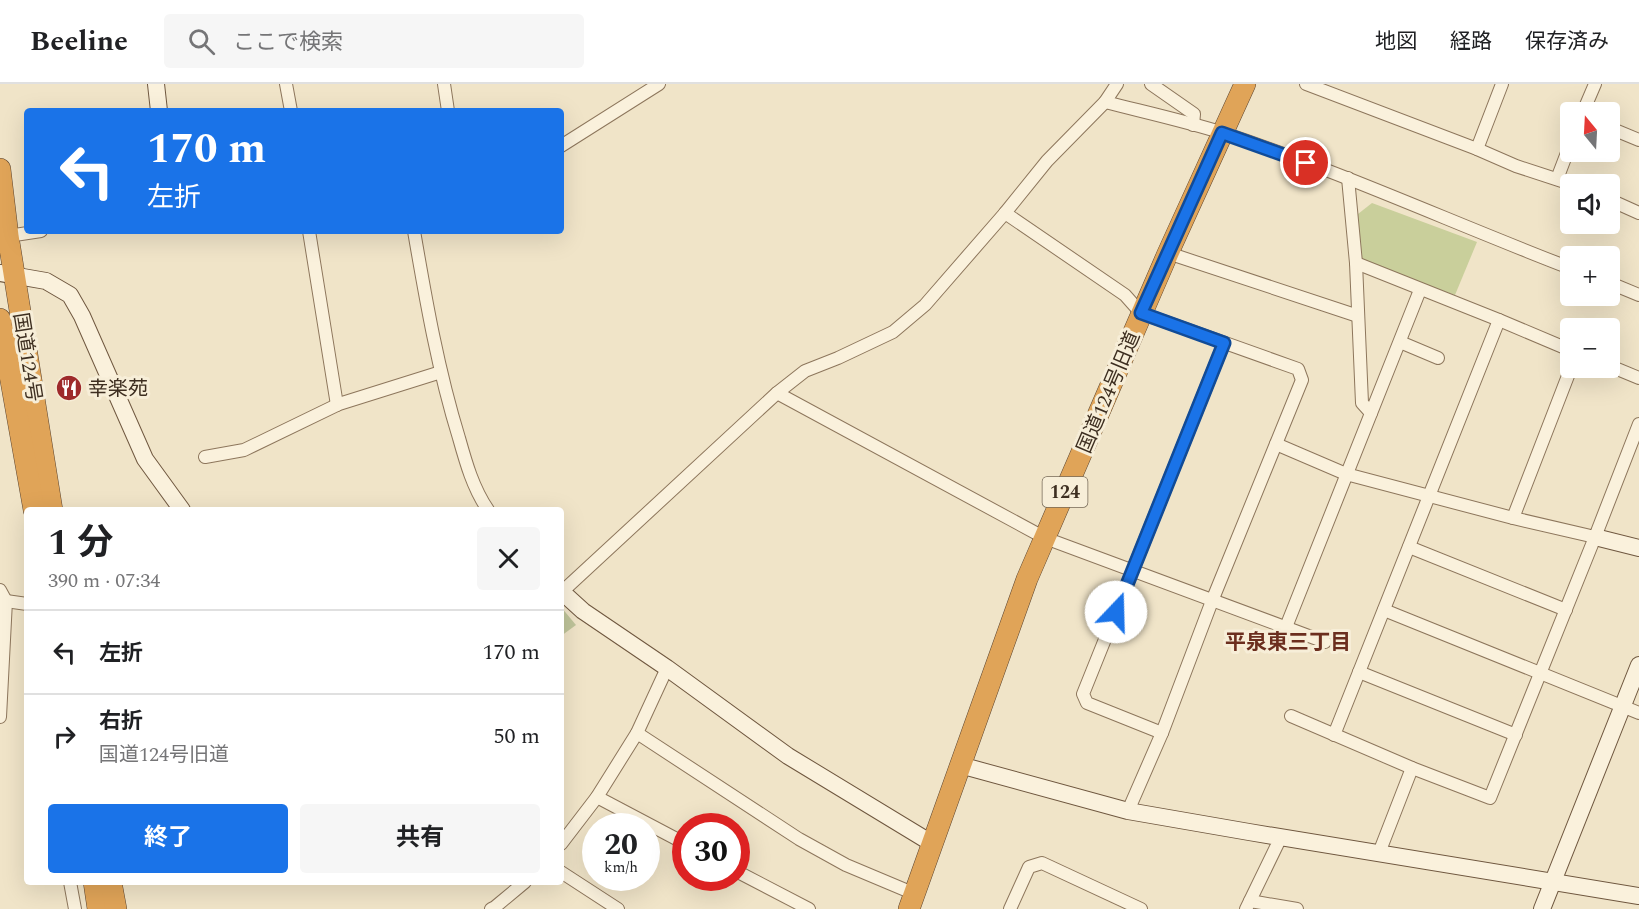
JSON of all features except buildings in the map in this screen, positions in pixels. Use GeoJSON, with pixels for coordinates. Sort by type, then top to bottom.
{"type":"FeatureCollection","features":[{"type":"Feature","properties":{"kind":"highway","name":"国道124号旧道"},"geometry":{"type":"LineString","coordinates":[[912,901],[1027,579],[1141,313],[1245,84]]}},
{"type":"Feature","properties":{"kind":"highway","name":"国道124号"},"geometry":{"type":"LineString","coordinates":[[0,169],[8,236],[8,274],[51,507]]}},
{"type":"Feature","properties":{"kind":"highway","name":"国道124号"},"geometry":{"type":"LineString","coordinates":[[0,319],[33,507]]}},
{"type":"Feature","properties":{"kind":"highway"},"geometry":{"type":"LineString","coordinates":[[94,885],[98,909]]}},
{"type":"Feature","properties":{"kind":"highway"},"geometry":{"type":"LineString","coordinates":[[112,885],[116,909]]}},
{"type":"Feature","properties":{"kind":"street"},"geometry":{"type":"LineString","coordinates":[[156,84],[159,108]]}},
{"type":"Feature","properties":{"kind":"street"},"geometry":{"type":"LineString","coordinates":[[286,84],[290,108]]}},
{"type":"Feature","properties":{"kind":"street"},"geometry":{"type":"LineString","coordinates":[[444,84],[448,108]]}},
{"type":"Feature","properties":{"kind":"street"},"geometry":{"type":"LineString","coordinates":[[636,84],[638,97]]}},
{"type":"Feature","properties":{"kind":"street"},"geometry":{"type":"LineString","coordinates":[[564,145],[658,84]]}},
{"type":"Feature","properties":{"kind":"street"},"geometry":{"type":"LineString","coordinates":[[564,589],[777,393],[805,371],[893,332],[925,305],[1047,161],[1105,102],[1117,84]]}},
{"type":"Feature","properties":{"kind":"street"},"geometry":{"type":"LineString","coordinates":[[1150,84],[1194,114],[1193,125]]}},
{"type":"Feature","properties":{"kind":"street"},"geometry":{"type":"LineString","coordinates":[[1306,84],[1516,166],[1560,180]]}},
{"type":"Feature","properties":{"kind":"street"},"geometry":{"type":"LineString","coordinates":[[1588,102],[1595,84]]}},
{"type":"Feature","properties":{"kind":"street"},"geometry":{"type":"LineString","coordinates":[[1477,149],[1500,85]]}},
{"type":"Feature","properties":{"kind":"street"},"geometry":{"type":"LineString","coordinates":[[1105,102],[1222,133],[1348,178],[1485,236],[1560,264]]}},
{"type":"Feature","properties":{"kind":"street"},"geometry":{"type":"LineString","coordinates":[[1620,132],[1639,140]]}},
{"type":"Feature","properties":{"kind":"street"},"geometry":{"type":"LineString","coordinates":[[1557,179],[1564,162]]}},
{"type":"Feature","properties":{"kind":"street"},"geometry":{"type":"LineString","coordinates":[[1348,178],[1356,263],[1362,403],[1371,413]]}},
{"type":"Feature","properties":{"kind":"street"},"geometry":{"type":"LineString","coordinates":[[1620,205],[1639,213]]}},
{"type":"Feature","properties":{"kind":"street"},"geometry":{"type":"LineString","coordinates":[[1005,213],[1125,295],[1141,313],[1298,369],[1302,380],[1212,601],[1162,733],[1128,811]]}},
{"type":"Feature","properties":{"kind":"street"},"geometry":{"type":"LineString","coordinates":[[8,236],[24,234]]}},
{"type":"Feature","properties":{"kind":"street"},"geometry":{"type":"LineString","coordinates":[[309,234],[337,405]]}},
{"type":"Feature","properties":{"kind":"street"},"geometry":{"type":"LineString","coordinates":[[415,234],[448,405],[471,477],[486,507]]}},
{"type":"Feature","properties":{"kind":"street"},"geometry":{"type":"LineString","coordinates":[[1168,252],[1358,316]]}},
{"type":"Feature","properties":{"kind":"street"},"geometry":{"type":"LineString","coordinates":[[1356,263],[1560,346]]}},
{"type":"Feature","properties":{"kind":"street"},"geometry":{"type":"LineString","coordinates":[[8,274],[46,281],[70,295],[82,316],[145,459],[180,507]]}},
{"type":"Feature","properties":{"kind":"street"},"geometry":{"type":"LineString","coordinates":[[1620,287],[1639,295]]}},
{"type":"Feature","properties":{"kind":"street"},"geometry":{"type":"LineString","coordinates":[[1286,627],[1420,290]]}},
{"type":"Feature","properties":{"kind":"street"},"geometry":{"type":"LineString","coordinates":[[1334,735],[1499,320]]}},
{"type":"Feature","properties":{"kind":"street"},"geometry":{"type":"LineString","coordinates":[[1400,342],[1438,358]]}},
{"type":"Feature","properties":{"kind":"street"},"geometry":{"type":"LineString","coordinates":[[1162,733],[1087,703],[1083,694],[1224,343]]}},
{"type":"Feature","properties":{"kind":"street"},"geometry":{"type":"LineString","coordinates":[[1620,370],[1639,378]]}},
{"type":"Feature","properties":{"kind":"street"},"geometry":{"type":"LineString","coordinates":[[205,457],[244,450],[337,405],[441,372]]}},
{"type":"Feature","properties":{"kind":"street"},"geometry":{"type":"LineString","coordinates":[[1514,518],[1567,378]]}},
{"type":"Feature","properties":{"kind":"street"},"geometry":{"type":"LineString","coordinates":[[777,393],[1045,538],[1325,642]]}},
{"type":"Feature","properties":{"kind":"street"},"geometry":{"type":"LineString","coordinates":[[1291,716],[1412,768],[1490,798],[1639,424]]}},
{"type":"Feature","properties":{"kind":"street"},"geometry":{"type":"LineString","coordinates":[[1276,444],[1346,474],[1639,549]]}},
{"type":"Feature","properties":{"kind":"street"},"geometry":{"type":"LineString","coordinates":[[1409,547],[1566,610]]}},
{"type":"Feature","properties":{"kind":"street"},"geometry":{"type":"LineString","coordinates":[[564,592],[583,611],[667,668],[788,756],[933,844]]}},
{"type":"Feature","properties":{"kind":"street"},"geometry":{"type":"LineString","coordinates":[[0,717],[3,595],[24,603]]}},
{"type":"Feature","properties":{"kind":"street"},"geometry":{"type":"LineString","coordinates":[[1384,610],[1639,713]]}},
{"type":"Feature","properties":{"kind":"street"},"geometry":{"type":"LineString","coordinates":[[1542,909],[1639,664]]}},
{"type":"Feature","properties":{"kind":"street"},"geometry":{"type":"LineString","coordinates":[[564,840],[597,797],[637,733],[667,668]]}},
{"type":"Feature","properties":{"kind":"street"},"geometry":{"type":"LineString","coordinates":[[1359,672],[1516,735]]}},
{"type":"Feature","properties":{"kind":"street"},"geometry":{"type":"LineString","coordinates":[[637,733],[799,839],[912,901]]}},
{"type":"Feature","properties":{"kind":"street"},"geometry":{"type":"LineString","coordinates":[[960,765],[1128,811],[1639,896]]}},
{"type":"Feature","properties":{"kind":"street"},"geometry":{"type":"LineString","coordinates":[[1379,853],[1412,768]]}},
{"type":"Feature","properties":{"kind":"street"},"geometry":{"type":"LineString","coordinates":[[597,797],[672,837]]}},
{"type":"Feature","properties":{"kind":"street"},"geometry":{"type":"LineString","coordinates":[[1281,837],[1248,905],[1297,909]]}},
{"type":"Feature","properties":{"kind":"street"},"geometry":{"type":"LineString","coordinates":[[1010,909],[1029,867],[1042,863],[1141,909]]}},
{"type":"Feature","properties":{"kind":"street"},"geometry":{"type":"LineString","coordinates":[[564,874],[618,909]]}},
{"type":"Feature","properties":{"kind":"street"},"geometry":{"type":"LineString","coordinates":[[750,878],[809,909]]}},
{"type":"Feature","properties":{"kind":"street"},"geometry":{"type":"LineString","coordinates":[[71,885],[75,909]]}},
{"type":"Feature","properties":{"kind":"street"},"geometry":{"type":"LineString","coordinates":[[491,909],[522,885]]}},
{"type":"Feature","properties":{"kind":"green space"},"geometry":{"type":"Polygon","coordinates":[[[1372,203],[1477,242],[1455,295],[1365,264],[1361,257],[1358,214],[1372,203]]]}},
{"type":"Feature","properties":{"kind":"green space"},"geometry":{"type":"Polygon","coordinates":[[[564,611],[576,625],[564,634],[564,611]]]}},
{"type":"Feature","properties":{"kind":"place","name":"幸楽苑"},"geometry":{"type":"Point","coordinates":[69,388]}},
{"type":"Feature","properties":{"kind":"district","name":"平泉東三丁目"},"geometry":{"type":"Point","coordinates":[1288,642]}},
{"type":"Feature","properties":{"kind":"route"},"geometry":{"type":"LineString","coordinates":[[1116,612],[1224,343],[1141,313],[1222,133],[1306,163]]}}]}
